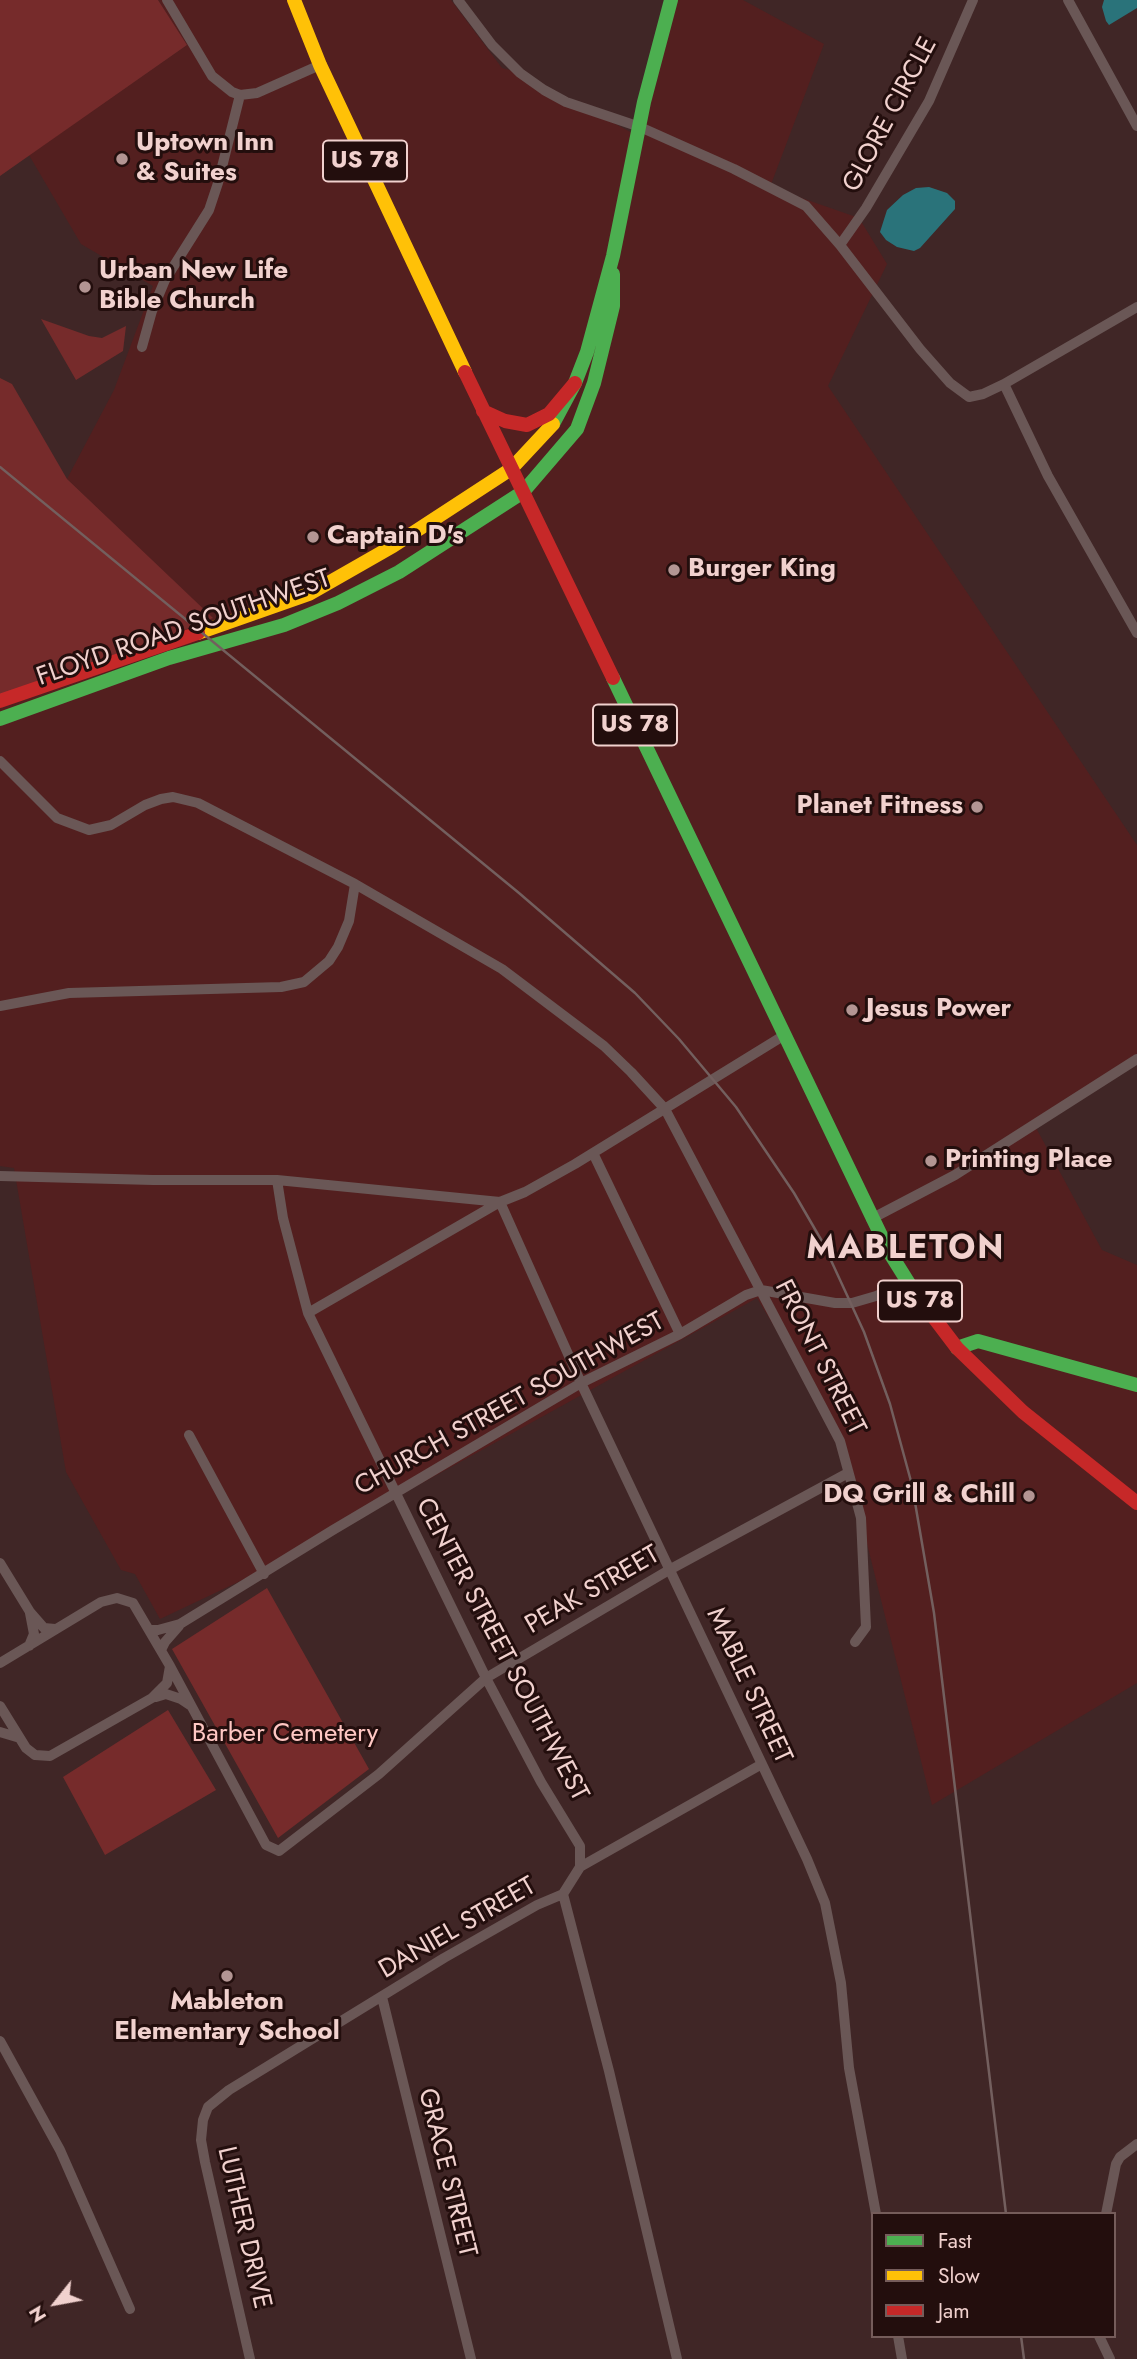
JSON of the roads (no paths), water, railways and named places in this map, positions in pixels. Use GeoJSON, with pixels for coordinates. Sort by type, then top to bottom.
{"type":"FeatureCollection","features":[{"type":"Feature","properties":{"kind":"main road","name":"US 78"},"geometry":{"type":"LineString","coordinates":[[294,0],[320,65],[483,411],[871,1219],[907,1282],[957,1348],[1023,1412],[1137,1503]]}},
{"type":"Feature","properties":{"kind":"main road"},"geometry":{"type":"LineString","coordinates":[[483,411],[516,425],[527,425],[548,414],[575,383],[587,352],[613,256],[640,127],[671,0]]}},
{"type":"Feature","properties":{"kind":"main road","name":"FLOYD ROAD SOUTHWEST"},"geometry":{"type":"LineString","coordinates":[[0,719],[169,658],[273,628],[338,603],[370,588],[523,492],[577,429],[593,383],[613,306],[613,256]]}},
{"type":"Feature","properties":{"kind":"main road","name":"FLOYD ROAD SOUTHWEST"},"geometry":{"type":"LineString","coordinates":[[0,702],[309,594],[372,559],[511,469],[550,429],[575,383]]}},
{"type":"Feature","properties":{"kind":"main road"},"geometry":{"type":"LineString","coordinates":[[957,1348],[978,1341],[1004,1346],[1137,1385]]}},
{"type":"Feature","properties":{"kind":"street"},"geometry":{"type":"LineString","coordinates":[[167,0],[212,76],[225,88],[240,95],[257,93],[320,65]]}},
{"type":"Feature","properties":{"kind":"street"},"geometry":{"type":"LineString","coordinates":[[458,0],[492,45],[544,90],[566,102],[640,127],[734,169],[806,206],[840,245],[920,349],[950,383],[969,397],[1004,384],[1137,307]]}},
{"type":"Feature","properties":{"kind":"street","name":"GLORE CIRCLE"},"geometry":{"type":"LineString","coordinates":[[840,245],[866,208],[929,101],[973,0]]}},
{"type":"Feature","properties":{"kind":"street"},"geometry":{"type":"LineString","coordinates":[[1068,0],[1137,126]]}},
{"type":"Feature","properties":{"kind":"street"},"geometry":{"type":"LineString","coordinates":[[142,347],[152,311],[165,280],[209,210],[240,95]]}},
{"type":"Feature","properties":{"kind":"street"},"geometry":{"type":"LineString","coordinates":[[1004,384],[1048,476],[1137,633]]}},
{"type":"Feature","properties":{"kind":"street","name":"FRONT STREET"},"geometry":{"type":"LineString","coordinates":[[0,761],[57,818],[89,830],[111,825],[161,799],[184,799],[209,808],[355,884],[502,969],[604,1046],[665,1109],[840,1441],[861,1518],[866,1627],[855,1642]]}},
{"type":"Feature","properties":{"kind":"street"},"geometry":{"type":"LineString","coordinates":[[0,1006],[69,993],[271,988],[304,982],[329,961],[338,947],[349,921],[355,884]]}},
{"type":"Feature","properties":{"kind":"street"},"geometry":{"type":"LineString","coordinates":[[308,1313],[500,1202],[525,1192],[593,1153],[783,1036]]}},
{"type":"Feature","properties":{"kind":"street"},"geometry":{"type":"LineString","coordinates":[[871,1219],[955,1175],[1137,1059]]}},
{"type":"Feature","properties":{"kind":"street"},"geometry":{"type":"LineString","coordinates":[[593,1153],[680,1334]]}},
{"type":"Feature","properties":{"kind":"street"},"geometry":{"type":"LineString","coordinates":[[0,1176],[277,1180],[500,1202]]}},
{"type":"Feature","properties":{"kind":"street","name":"CENTER STREET SOUTHWEST"},"geometry":{"type":"LineString","coordinates":[[277,1180],[283,1219],[308,1313],[486,1678],[541,1782],[580,1846],[580,1867]]}},
{"type":"Feature","properties":{"kind":"street","name":"MABLE STREET"},"geometry":{"type":"LineString","coordinates":[[500,1202],[825,1903],[841,1983],[849,2068],[876,2212]]}},
{"type":"Feature","properties":{"kind":"street"},"geometry":{"type":"LineString","coordinates":[[761,1290],[835,1303],[852,1303],[907,1282]]}},
{"type":"Feature","properties":{"kind":"street","name":"CHURCH STREET SOUTHWEST"},"geometry":{"type":"LineString","coordinates":[[149,1630],[180,1624],[264,1574],[308,1544],[582,1383],[680,1334],[746,1295],[761,1290]]}},
{"type":"Feature","properties":{"kind":"street"},"geometry":{"type":"LineString","coordinates":[[188,1435],[264,1574]]}},
{"type":"Feature","properties":{"kind":"street","name":"PEAK STREET"},"geometry":{"type":"LineString","coordinates":[[193,1708],[266,1845],[279,1851],[379,1774],[486,1678],[669,1570],[848,1473]]}},
{"type":"Feature","properties":{"kind":"street"},"geometry":{"type":"LineString","coordinates":[[0,1563],[30,1612],[44,1628],[55,1629]]}},
{"type":"Feature","properties":{"kind":"street"},"geometry":{"type":"LineString","coordinates":[[0,1663],[101,1602],[117,1598],[133,1603],[193,1708]]}},
{"type":"Feature","properties":{"kind":"street"},"geometry":{"type":"LineString","coordinates":[[29,1646],[34,1634],[30,1612]]}},
{"type":"Feature","properties":{"kind":"street"},"geometry":{"type":"LineString","coordinates":[[160,1650],[180,1624]]}},
{"type":"Feature","properties":{"kind":"street"},"geometry":{"type":"LineString","coordinates":[[0,1706],[20,1738],[35,1755],[50,1756],[152,1698],[167,1684],[170,1666]]}},
{"type":"Feature","properties":{"kind":"street"},"geometry":{"type":"LineString","coordinates":[[152,1698],[166,1694],[181,1699],[193,1708]]}},
{"type":"Feature","properties":{"kind":"street"},"geometry":{"type":"LineString","coordinates":[[0,1732],[20,1738]]}},
{"type":"Feature","properties":{"kind":"street","name":"DANIEL STREET"},"geometry":{"type":"LineString","coordinates":[[208,2108],[229,2090],[444,1958],[537,1905],[563,1894],[580,1867],[762,1764]]}},
{"type":"Feature","properties":{"kind":"street"},"geometry":{"type":"LineString","coordinates":[[563,1894],[609,2071],[677,2359]]}},
{"type":"Feature","properties":{"kind":"street","name":"GRACE STREET"},"geometry":{"type":"LineString","coordinates":[[382,1997],[471,2359]]}},
{"type":"Feature","properties":{"kind":"street"},"geometry":{"type":"LineString","coordinates":[[0,2041],[60,2150],[130,2309]]}},
{"type":"Feature","properties":{"kind":"street","name":"LUTHER DRIVE"},"geometry":{"type":"LineString","coordinates":[[208,2108],[202,2130],[205,2162],[250,2359]]}},
{"type":"Feature","properties":{"kind":"street"},"geometry":{"type":"LineString","coordinates":[[1106,2212],[1116,2164],[1120,2157],[1137,2144]]}},
{"type":"Feature","properties":{"kind":"street"},"geometry":{"type":"LineString","coordinates":[[898,2338],[902,2359]]}},
{"type":"Feature","properties":{"kind":"street"},"geometry":{"type":"LineString","coordinates":[[1100,2338],[1110,2359]]}},
{"type":"Feature","properties":{"kind":"water"},"geometry":{"type":"Polygon","coordinates":[[[1104,0],[1137,0],[1137,8],[1109,25],[1102,7],[1104,0]]]}},
{"type":"Feature","properties":{"kind":"water"},"geometry":{"type":"Polygon","coordinates":[[[929,187],[947,193],[955,201],[955,209],[920,248],[914,251],[897,247],[886,240],[880,232],[887,210],[903,195],[916,188],[929,187]]]}},
{"type":"Feature","properties":{"kind":"railway"},"geometry":{"type":"LineString","coordinates":[[0,467],[519,893],[635,993],[679,1039],[736,1107],[794,1193],[823,1243],[864,1332],[890,1404],[912,1485],[934,1613],[1006,2212]]}},
{"type":"Feature","properties":{"kind":"railway"},"geometry":{"type":"LineString","coordinates":[[1021,2338],[1024,2359]]}},
{"type":"Feature","properties":{"kind":"place","name":"Uptown Inn & Suites"},"geometry":{"type":"Point","coordinates":[122,159]}},
{"type":"Feature","properties":{"kind":"place","name":"Urban New Life Bible Church"},"geometry":{"type":"Point","coordinates":[85,287]}},
{"type":"Feature","properties":{"kind":"place","name":"Captain D's"},"geometry":{"type":"Point","coordinates":[313,537]}},
{"type":"Feature","properties":{"kind":"place","name":"Burger King"},"geometry":{"type":"Point","coordinates":[674,570]}},
{"type":"Feature","properties":{"kind":"place","name":"Planet Fitness"},"geometry":{"type":"Point","coordinates":[977,807]}},
{"type":"Feature","properties":{"kind":"place","name":"Jesus Power"},"geometry":{"type":"Point","coordinates":[852,1010]}},
{"type":"Feature","properties":{"kind":"place","name":"Printing Place"},"geometry":{"type":"Point","coordinates":[931,1161]}},
{"type":"Feature","properties":{"kind":"place","name":"DQ Grill & Chill"},"geometry":{"type":"Point","coordinates":[1029,1496]}},
{"type":"Feature","properties":{"kind":"place","name":"Mableton Elementary School"},"geometry":{"type":"Point","coordinates":[227,1976]}},
{"type":"Feature","properties":{"kind":"district","name":"MABLETON"},"geometry":{"type":"Point","coordinates":[906,1250]}},
{"type":"Feature","properties":{"kind":"park label","name":"Barber Cemetery"},"geometry":{"type":"Point","coordinates":[285,1735]}}]}
